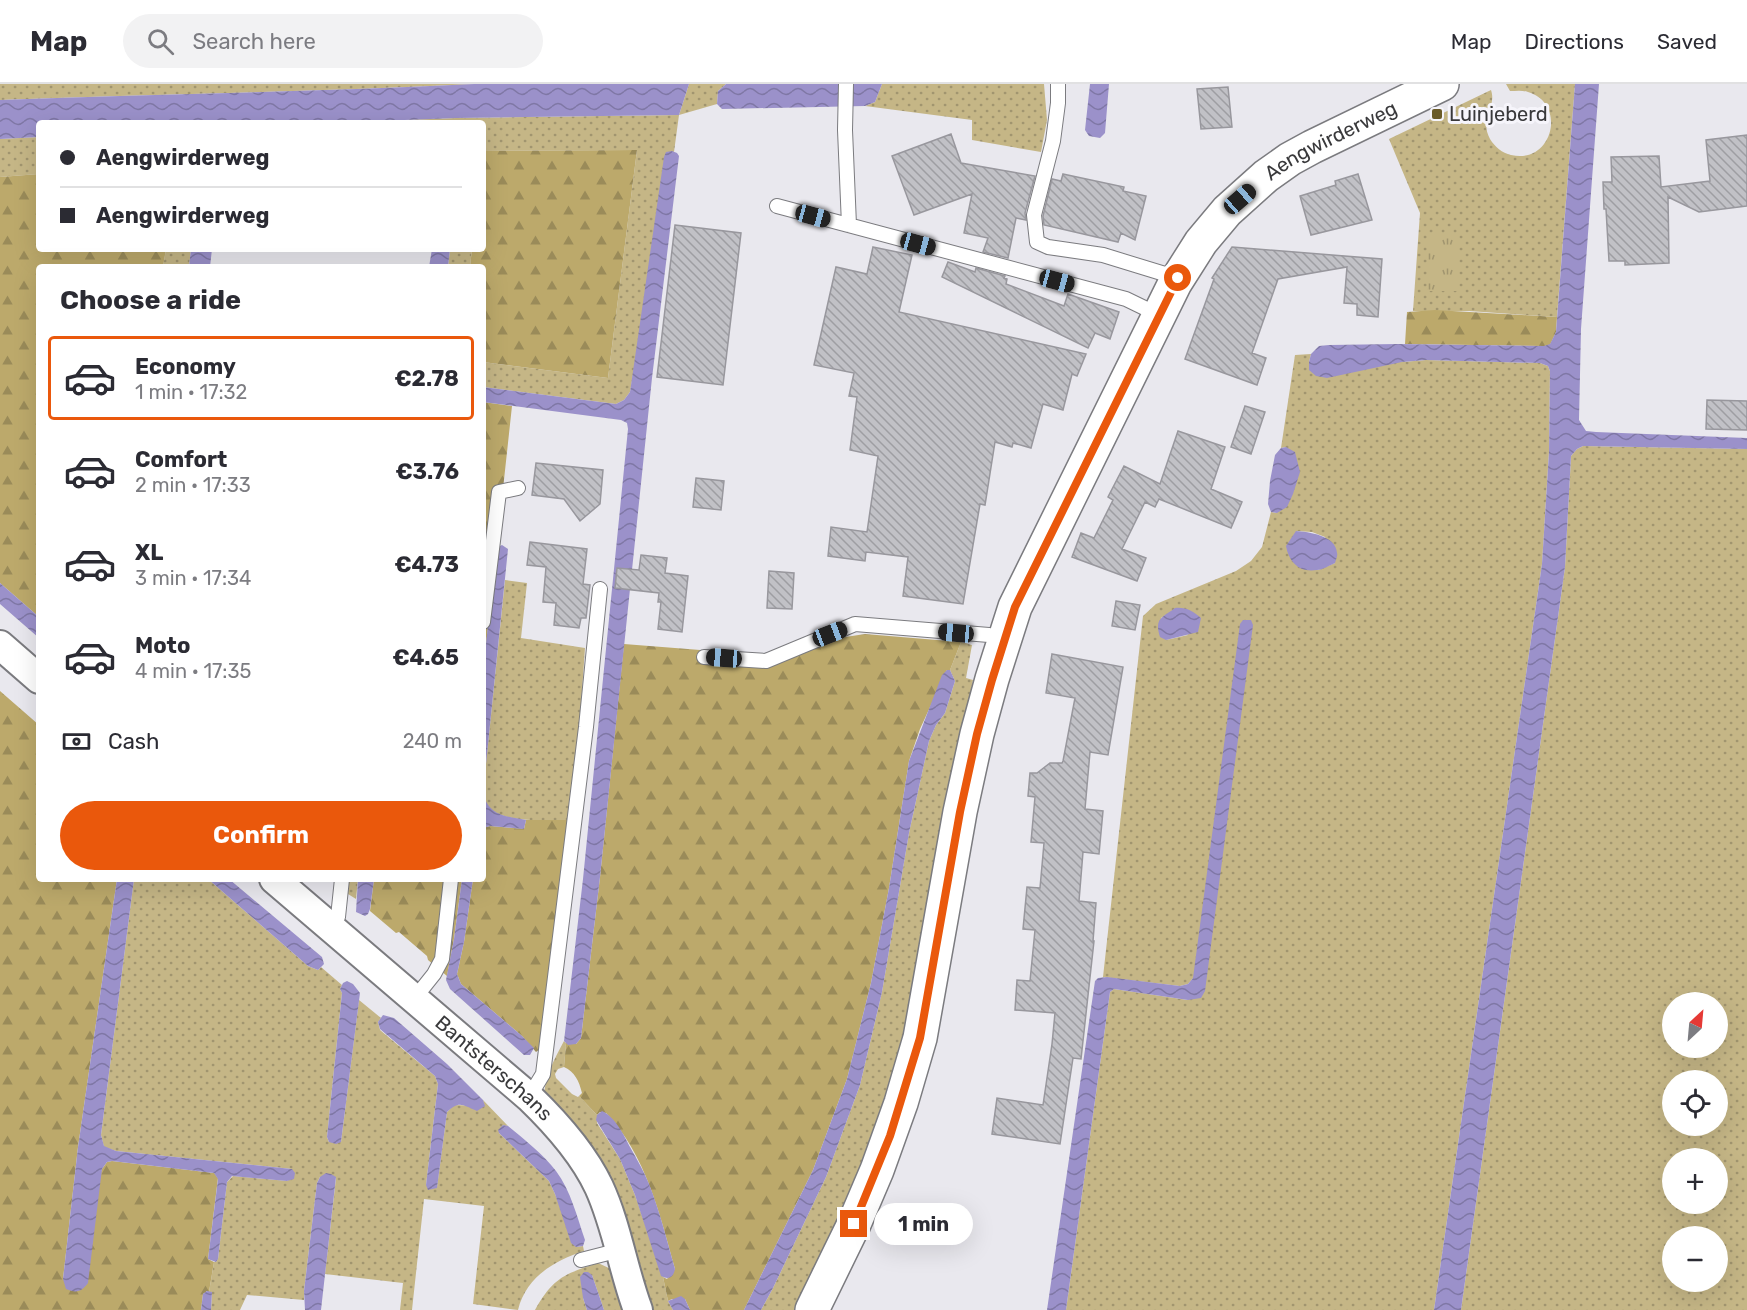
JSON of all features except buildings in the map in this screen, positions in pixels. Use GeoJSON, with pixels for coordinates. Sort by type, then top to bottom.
{"type":"FeatureCollection","features":[{"type":"Feature","properties":{"kind":"street","name":"Aengwirderweg"},"geometry":{"type":"LineString","coordinates":[[812,1310],[854,1224],[877,1170],[901,1103],[920,1038],[960,812],[977,734],[1015,607],[1178,278],[1200,242],[1227,211],[1266,176],[1305,151],[1442,84]]}},
{"type":"Feature","properties":{"kind":"street"},"geometry":{"type":"LineString","coordinates":[[0,645],[36,676]]}},
{"type":"Feature","properties":{"kind":"street","name":"Bantsterschans"},"geometry":{"type":"LineString","coordinates":[[278,882],[552,1119],[585,1162],[599,1188],[638,1310]]}},
{"type":"Feature","properties":{"kind":"lane"},"geometry":{"type":"LineString","coordinates":[[846,84],[845,130],[849,225]]}},
{"type":"Feature","properties":{"kind":"lane"},"geometry":{"type":"LineString","coordinates":[[1058,84],[1053,141],[1034,215],[1037,242],[1048,247],[1103,255],[1178,278]]}},
{"type":"Feature","properties":{"kind":"lane"},"geometry":{"type":"LineString","coordinates":[[777,206],[1126,299],[1159,315]]}},
{"type":"Feature","properties":{"kind":"lane"},"geometry":{"type":"LineString","coordinates":[[486,598],[499,492],[518,488]]}},
{"type":"Feature","properties":{"kind":"lane"},"geometry":{"type":"LineString","coordinates":[[529,1097],[543,1074],[585,738],[600,589]]}},
{"type":"Feature","properties":{"kind":"lane"},"geometry":{"type":"LineString","coordinates":[[704,657],[766,661],[855,624],[989,635],[1004,641]]}},
{"type":"Feature","properties":{"kind":"lane"},"geometry":{"type":"LineString","coordinates":[[328,925],[338,917],[342,882]]}},
{"type":"Feature","properties":{"kind":"lane"},"geometry":{"type":"LineString","coordinates":[[414,999],[434,974],[442,959],[452,882]]}},
{"type":"Feature","properties":{"kind":"lane"},"geometry":{"type":"LineString","coordinates":[[581,1260],[620,1250]]}},
{"type":"Feature","properties":{"kind":"green space"},"geometry":{"type":"Polygon","coordinates":[[[0,84],[474,84],[0,100],[0,84]]]}},
{"type":"Feature","properties":{"kind":"green space"},"geometry":{"type":"Polygon","coordinates":[[[689,84],[726,84],[718,91],[717,104],[679,115],[689,84]]]}},
{"type":"Feature","properties":{"kind":"green space"},"geometry":{"type":"Polygon","coordinates":[[[882,84],[1044,84],[1047,120],[1041,152],[972,140],[972,120],[865,106],[875,102],[882,84]]]}},
{"type":"Feature","properties":{"kind":"green space"},"geometry":{"type":"Polygon","coordinates":[[[1506,84],[1575,84],[1557,317],[1469,311],[1413,311],[1420,213],[1389,139],[1491,90],[1492,102],[1486,125],[1492,142],[1496,147],[1511,155],[1525,156],[1537,151],[1545,143],[1550,132],[1551,120],[1548,108],[1540,99],[1526,91],[1510,91],[1506,84]]]}},
{"type":"Feature","properties":{"kind":"green space"},"geometry":{"type":"Polygon","coordinates":[[[679,115],[630,392],[624,400],[616,404],[486,387],[486,362],[608,378],[637,150],[486,151],[486,120],[405,120],[679,115]]]}},
{"type":"Feature","properties":{"kind":"green space"},"geometry":{"type":"Polygon","coordinates":[[[36,137],[36,174],[0,177],[0,139],[36,137]]]}},
{"type":"Feature","properties":{"kind":"green space"},"geometry":{"type":"Polygon","coordinates":[[[637,150],[608,378],[486,362],[486,264],[470,264],[472,252],[486,252],[486,151],[637,150]]]}},
{"type":"Feature","properties":{"kind":"green space"},"geometry":{"type":"Polygon","coordinates":[[[36,174],[36,252],[166,252],[164,264],[36,264],[36,614],[0,583],[0,177],[36,174]]]}},
{"type":"Feature","properties":{"kind":"green space"},"geometry":{"type":"Polygon","coordinates":[[[1428,235],[1459,235],[1459,291],[1427,291],[1428,235]]]}},
{"type":"Feature","properties":{"kind":"green space"},"geometry":{"type":"Polygon","coordinates":[[[166,252],[191,252],[189,264],[164,264],[166,252]]]}},
{"type":"Feature","properties":{"kind":"green space"},"geometry":{"type":"Polygon","coordinates":[[[450,252],[472,252],[470,264],[448,264],[450,252]]]}},
{"type":"Feature","properties":{"kind":"green space"},"geometry":{"type":"Polygon","coordinates":[[[1435,310],[1557,317],[1556,332],[1550,345],[1544,346],[1405,344],[1407,312],[1435,310]]]}},
{"type":"Feature","properties":{"kind":"green space"},"geometry":{"type":"Polygon","coordinates":[[[1311,354],[1309,362],[1426,360],[1540,363],[1548,366],[1550,371],[1549,452],[1542,564],[1434,1310],[1066,1310],[1110,992],[1114,989],[1188,1000],[1193,978],[1188,984],[1180,986],[1103,977],[1143,616],[1156,604],[1236,571],[1251,561],[1262,547],[1271,512],[1277,513],[1286,447],[1281,448],[1295,355],[1311,354]],[[1296,531],[1305,570],[1318,570],[1335,563],[1325,537],[1312,532],[1296,531]],[[1167,614],[1161,618],[1166,640],[1188,635],[1167,614]]]}},
{"type":"Feature","properties":{"kind":"green space"},"geometry":{"type":"Polygon","coordinates":[[[486,402],[512,406],[486,645],[486,402]]]}},
{"type":"Feature","properties":{"kind":"green space"},"geometry":{"type":"Polygon","coordinates":[[[1583,446],[1747,449],[1747,1310],[1461,1310],[1565,567],[1571,456],[1583,446]]]}},
{"type":"Feature","properties":{"kind":"green space"},"geometry":{"type":"Polygon","coordinates":[[[505,580],[527,583],[521,638],[585,648],[573,820],[525,820],[501,815],[492,810],[486,803],[486,764],[505,580]]]}},
{"type":"Feature","properties":{"kind":"green space"},"geometry":{"type":"Polygon","coordinates":[[[865,634],[961,642],[950,670],[947,670],[920,729],[909,761],[871,983],[847,1079],[813,1170],[744,1310],[690,1310],[685,1299],[668,1301],[663,1277],[667,1279],[675,1269],[650,1186],[632,1148],[606,1113],[600,1112],[597,1115],[579,1096],[582,1093],[578,1081],[571,1071],[564,1067],[566,1043],[576,1044],[581,1038],[624,644],[791,657],[839,638],[865,634]]]}},
{"type":"Feature","properties":{"kind":"green space"},"geometry":{"type":"Polygon","coordinates":[[[961,642],[972,645],[966,678],[973,680],[902,1053],[865,1166],[797,1310],[761,1310],[826,1177],[860,1085],[882,992],[909,833],[929,741],[936,725],[945,713],[955,681],[950,670],[961,642]]]}},
{"type":"Feature","properties":{"kind":"green space"},"geometry":{"type":"Polygon","coordinates":[[[0,691],[36,722],[36,882],[117,882],[78,1147],[63,1279],[102,1169],[107,1162],[214,1173],[218,1178],[208,1259],[214,1262],[209,1292],[203,1294],[201,1310],[0,1310],[0,691]]]}},
{"type":"Feature","properties":{"kind":"green space"},"geometry":{"type":"Polygon","coordinates":[[[526,820],[573,820],[544,1046],[536,1052],[522,1036],[461,984],[457,974],[473,882],[486,882],[486,827],[524,829],[526,820]]]}},
{"type":"Feature","properties":{"kind":"green space"},"geometry":{"type":"Polygon","coordinates":[[[134,882],[211,882],[308,966],[318,970],[321,967],[342,985],[327,1137],[329,1142],[341,1142],[359,1000],[381,1018],[378,1022],[380,1030],[435,1076],[438,1084],[426,1185],[437,1187],[447,1112],[454,1105],[484,1106],[483,1100],[508,1126],[503,1125],[499,1133],[549,1181],[576,1247],[583,1246],[584,1251],[552,1265],[534,1279],[527,1288],[518,1310],[473,1304],[484,1206],[424,1199],[412,1310],[400,1310],[403,1283],[325,1274],[336,1178],[320,1177],[317,1183],[304,1300],[247,1295],[240,1310],[211,1310],[212,1292],[209,1292],[214,1262],[218,1259],[227,1182],[233,1176],[288,1181],[292,1169],[116,1151],[104,1147],[101,1135],[134,882]]]}},
{"type":"Feature","properties":{"kind":"green space"},"geometry":{"type":"Polygon","coordinates":[[[349,882],[358,882],[356,899],[348,894],[349,882]]]}},
{"type":"Feature","properties":{"kind":"green space"},"geometry":{"type":"Polygon","coordinates":[[[374,882],[462,882],[447,976],[399,932],[396,933],[370,911],[374,882]]]}},
{"type":"Feature","properties":{"kind":"green space"},"geometry":{"type":"Polygon","coordinates":[[[564,1041],[566,1043],[564,1067],[558,1069],[555,1074],[556,1078],[572,1094],[579,1096],[597,1115],[597,1123],[620,1159],[635,1195],[663,1277],[668,1301],[673,1310],[651,1310],[544,1099],[548,1076],[564,1041]]]}},
{"type":"Feature","properties":{"kind":"green space"},"geometry":{"type":"Polygon","coordinates":[[[598,1263],[611,1269],[627,1310],[604,1310],[592,1275],[583,1298],[587,1310],[535,1310],[541,1299],[560,1279],[576,1270],[598,1263]]]}},
{"type":"Feature","properties":{"kind":"water"},"geometry":{"type":"Polygon","coordinates":[[[474,84],[689,84],[679,115],[405,120],[36,120],[36,137],[0,139],[0,100],[474,84]]]}},
{"type":"Feature","properties":{"kind":"water"},"geometry":{"type":"Polygon","coordinates":[[[726,84],[882,84],[875,102],[865,106],[722,109],[717,104],[718,91],[726,84]]]}},
{"type":"Feature","properties":{"kind":"water"},"geometry":{"type":"Polygon","coordinates":[[[1090,84],[1109,84],[1105,133],[1100,138],[1089,136],[1085,130],[1090,84]]]}},
{"type":"Feature","properties":{"kind":"water"},"geometry":{"type":"Polygon","coordinates":[[[1575,84],[1599,84],[1581,329],[1579,420],[1586,431],[1747,438],[1747,449],[1583,446],[1571,456],[1565,567],[1461,1310],[1434,1310],[1542,564],[1549,452],[1550,371],[1548,366],[1540,363],[1426,360],[1402,362],[1327,378],[1316,376],[1309,370],[1309,362],[1311,354],[1319,346],[1329,345],[1544,346],[1550,344],[1556,332],[1575,84]]]}},
{"type":"Feature","properties":{"kind":"water"},"geometry":{"type":"Polygon","coordinates":[[[672,151],[679,156],[652,378],[600,877],[581,1038],[576,1044],[568,1045],[564,1041],[583,879],[628,429],[627,423],[621,420],[486,402],[486,387],[616,404],[624,400],[630,392],[666,152],[672,151]]]}},
{"type":"Feature","properties":{"kind":"water"},"geometry":{"type":"Polygon","coordinates":[[[191,252],[212,252],[210,264],[189,264],[191,252]]]}},
{"type":"Feature","properties":{"kind":"water"},"geometry":{"type":"Polygon","coordinates":[[[432,252],[450,252],[448,264],[430,264],[432,252]]]}},
{"type":"Feature","properties":{"kind":"water"},"geometry":{"type":"Polygon","coordinates":[[[1286,447],[1295,452],[1300,472],[1287,507],[1277,513],[1271,512],[1268,504],[1275,455],[1281,448],[1286,447]]]}},
{"type":"Feature","properties":{"kind":"water"},"geometry":{"type":"Polygon","coordinates":[[[1296,531],[1321,536],[1332,542],[1337,554],[1335,563],[1322,569],[1311,570],[1305,570],[1296,565],[1286,546],[1296,531]]]}},
{"type":"Feature","properties":{"kind":"water"},"geometry":{"type":"Polygon","coordinates":[[[502,545],[508,549],[486,764],[486,644],[496,548],[502,545]]]}},
{"type":"Feature","properties":{"kind":"water"},"geometry":{"type":"Polygon","coordinates":[[[0,583],[36,614],[36,635],[0,604],[0,583]]]}},
{"type":"Feature","properties":{"kind":"water"},"geometry":{"type":"Polygon","coordinates":[[[1175,608],[1189,610],[1201,618],[1198,632],[1166,640],[1160,637],[1159,622],[1175,608]]]}},
{"type":"Feature","properties":{"kind":"water"},"geometry":{"type":"Polygon","coordinates":[[[1243,620],[1251,620],[1253,625],[1205,991],[1201,998],[1188,1000],[1114,989],[1110,992],[1066,1310],[1047,1310],[1095,981],[1098,978],[1107,977],[1180,986],[1188,984],[1193,978],[1240,624],[1243,620]]]}},
{"type":"Feature","properties":{"kind":"water"},"geometry":{"type":"Polygon","coordinates":[[[950,670],[955,681],[945,713],[936,725],[929,741],[909,833],[882,992],[860,1085],[826,1177],[773,1288],[761,1310],[744,1310],[813,1170],[847,1079],[871,983],[909,761],[942,675],[950,670]]]}},
{"type":"Feature","properties":{"kind":"water"},"geometry":{"type":"Polygon","coordinates":[[[486,801],[499,814],[526,820],[524,829],[486,827],[486,801]]]}},
{"type":"Feature","properties":{"kind":"water"},"geometry":{"type":"Polygon","coordinates":[[[117,882],[134,882],[101,1135],[104,1146],[116,1151],[292,1169],[295,1173],[294,1179],[287,1181],[232,1176],[227,1182],[216,1262],[208,1259],[218,1179],[214,1173],[107,1162],[102,1169],[88,1283],[81,1290],[73,1291],[66,1289],[63,1279],[78,1147],[117,882]]]}},
{"type":"Feature","properties":{"kind":"water"},"geometry":{"type":"Polygon","coordinates":[[[211,882],[233,882],[322,957],[324,964],[318,970],[308,966],[211,882]]]}},
{"type":"Feature","properties":{"kind":"water"},"geometry":{"type":"Polygon","coordinates":[[[358,882],[374,882],[368,914],[365,916],[356,912],[358,882]]]}},
{"type":"Feature","properties":{"kind":"water"},"geometry":{"type":"Polygon","coordinates":[[[462,882],[473,882],[457,974],[461,984],[534,1048],[530,1055],[524,1055],[450,989],[446,980],[462,882]]]}},
{"type":"Feature","properties":{"kind":"water"},"geometry":{"type":"Polygon","coordinates":[[[347,981],[353,984],[360,993],[341,1142],[336,1144],[329,1142],[327,1137],[342,993],[340,989],[347,981]]]}},
{"type":"Feature","properties":{"kind":"water"},"geometry":{"type":"Polygon","coordinates":[[[383,1015],[394,1018],[447,1064],[483,1100],[485,1106],[477,1111],[458,1105],[447,1112],[437,1188],[428,1190],[426,1185],[438,1084],[435,1076],[380,1029],[378,1022],[383,1015]]]}},
{"type":"Feature","properties":{"kind":"water"},"geometry":{"type":"Polygon","coordinates":[[[602,1111],[619,1127],[649,1184],[675,1269],[670,1277],[661,1276],[635,1195],[620,1159],[596,1120],[597,1115],[602,1111]]]}},
{"type":"Feature","properties":{"kind":"water"},"geometry":{"type":"Polygon","coordinates":[[[503,1125],[508,1126],[540,1153],[561,1179],[573,1204],[585,1240],[583,1246],[576,1247],[571,1243],[549,1181],[499,1133],[498,1130],[503,1125]]]}},
{"type":"Feature","properties":{"kind":"water"},"geometry":{"type":"Polygon","coordinates":[[[326,1173],[336,1177],[321,1310],[305,1310],[304,1291],[317,1183],[326,1173]]]}},
{"type":"Feature","properties":{"kind":"water"},"geometry":{"type":"Polygon","coordinates":[[[584,1272],[592,1275],[604,1310],[587,1310],[580,1277],[584,1272]]]}},
{"type":"Feature","properties":{"kind":"water"},"geometry":{"type":"Polygon","coordinates":[[[207,1291],[212,1292],[211,1310],[201,1310],[203,1294],[207,1291]]]}},
{"type":"Feature","properties":{"kind":"water"},"geometry":{"type":"Polygon","coordinates":[[[681,1296],[690,1310],[673,1310],[668,1301],[681,1296]]]}},
{"type":"Feature","properties":{"kind":"place","name":"Luinjeberd"},"geometry":{"type":"Point","coordinates":[1437,114]}},
{"type":"Feature","properties":{"kind":"route"},"geometry":{"type":"LineString","coordinates":[[854,1224],[890,1136],[920,1038],[960,812],[977,734],[1015,607],[1178,278]]}}]}
